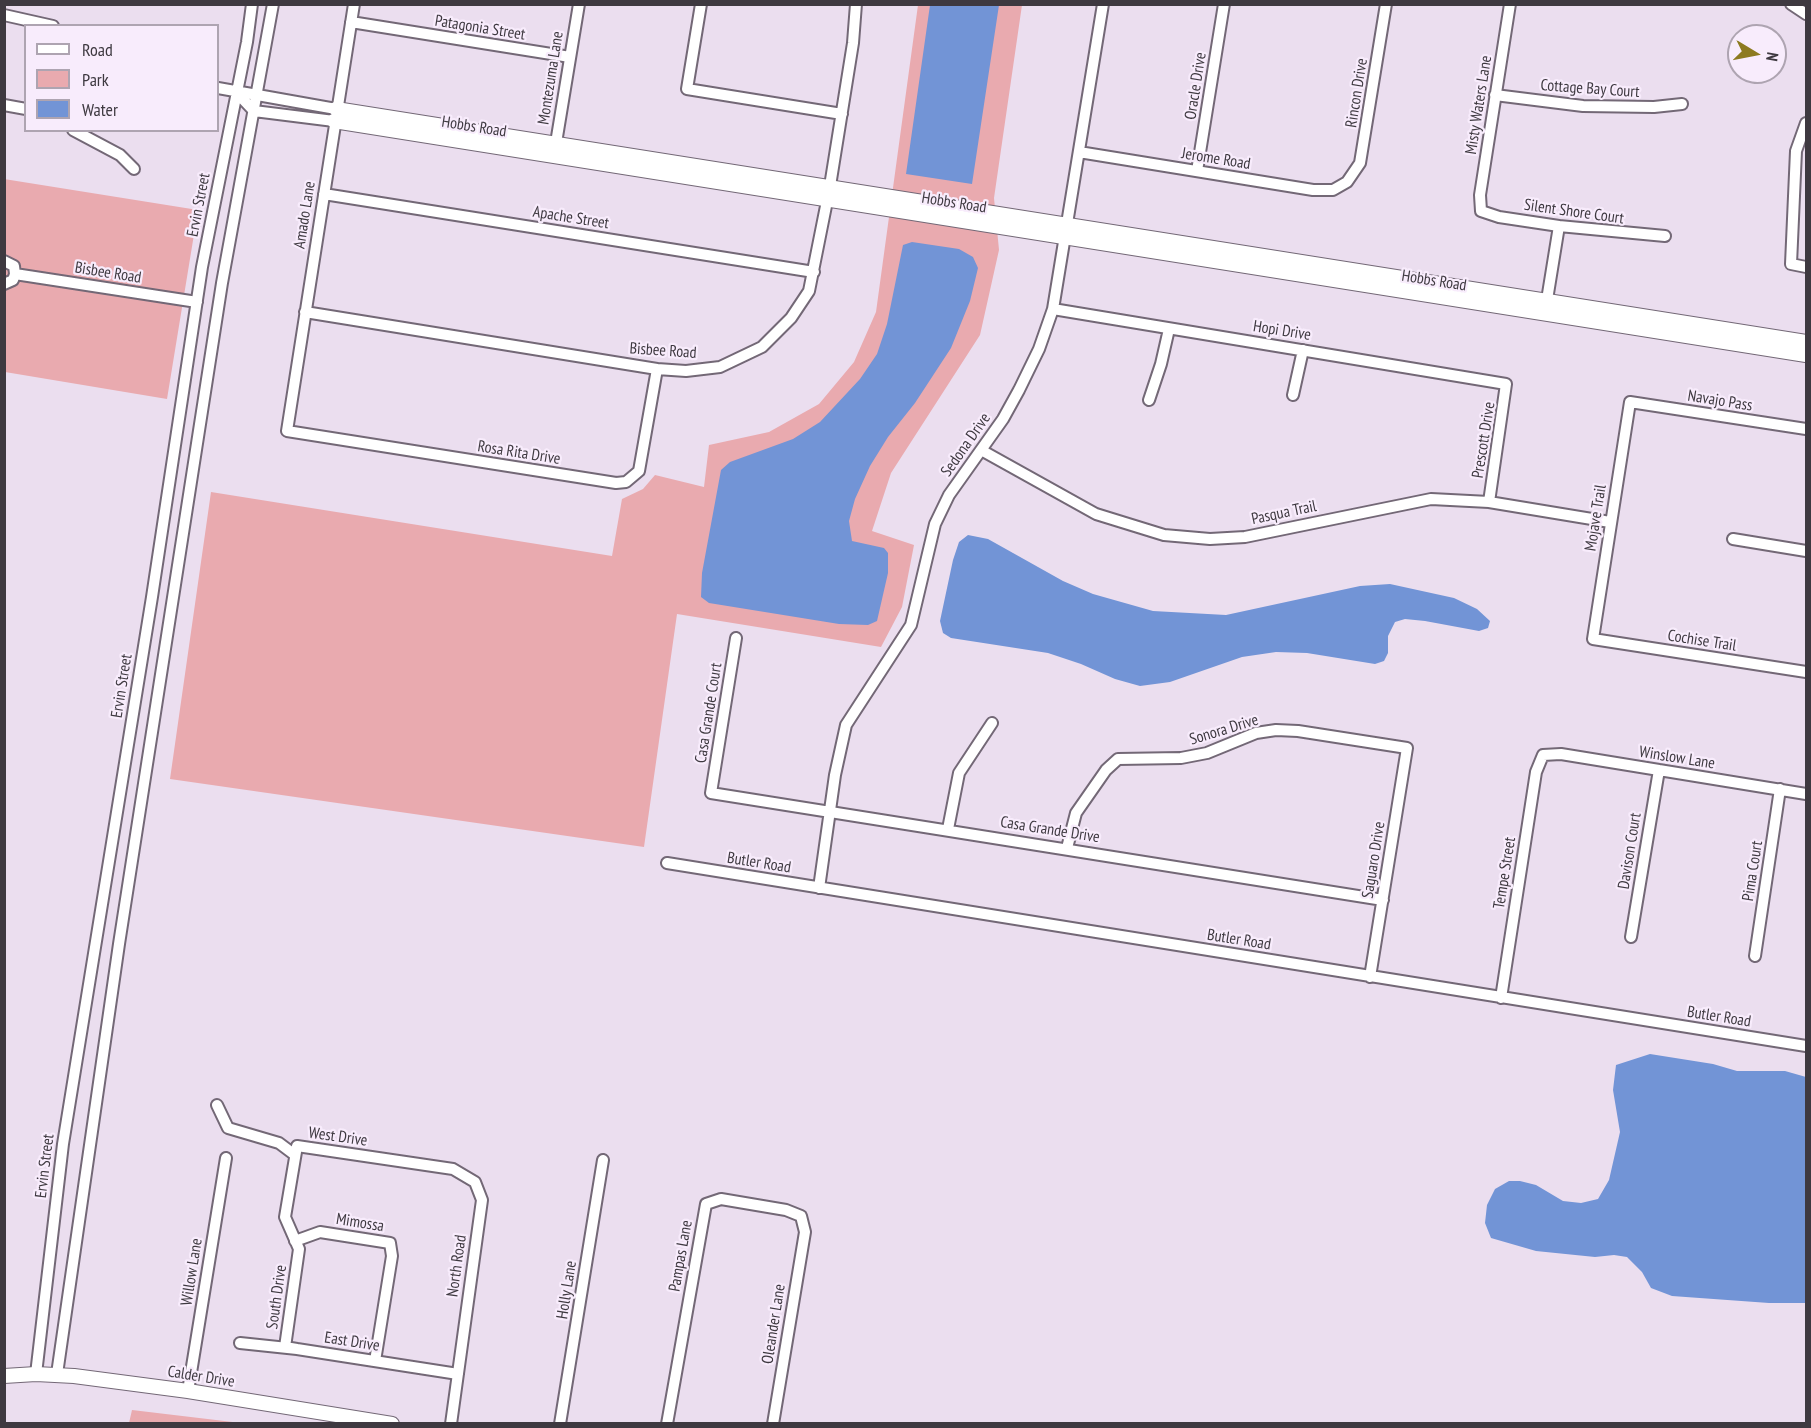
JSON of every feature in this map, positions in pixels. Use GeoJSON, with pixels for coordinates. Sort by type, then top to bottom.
{"type":"FeatureCollection","features":[{"type":"Feature","properties":{"kind":"street","name":"Ervin Street"},"geometry":{"type":"LineString","coordinates":[[36,1374],[63,1144],[150,609],[197,302],[252,4]]}},
{"type":"Feature","properties":{"kind":"street"},"geometry":{"type":"LineString","coordinates":[[57,1374],[119,944],[222,283],[273,4]]}},
{"type":"Feature","properties":{"kind":"street","name":"Amado Lane"},"geometry":{"type":"LineString","coordinates":[[287,431],[354,4]]}},
{"type":"Feature","properties":{"kind":"street","name":"Montezuma Lane"},"geometry":{"type":"LineString","coordinates":[[554,156],[579,4]]}},
{"type":"Feature","properties":{"kind":"street"},"geometry":{"type":"LineString","coordinates":[[701,4],[687,89],[842,114]]}},
{"type":"Feature","properties":{"kind":"street","name":"Bisbee Road"},"geometry":{"type":"LineString","coordinates":[[305,312],[657,369],[686,371],[720,367],[762,347],[778,334],[802,303],[814,272],[842,114],[856,4]]}},
{"type":"Feature","properties":{"kind":"street","name":"Sedona Drive"},"geometry":{"type":"LineString","coordinates":[[819,888],[841,741],[846,725],[911,625],[935,524],[949,495],[1019,390],[1039,349],[1053,309],[1103,4]]}},
{"type":"Feature","properties":{"kind":"street","name":"Oracle Drive"},"geometry":{"type":"LineString","coordinates":[[1197,171],[1224,4]]}},
{"type":"Feature","properties":{"kind":"street","name":"Rincon Drive"},"geometry":{"type":"LineString","coordinates":[[1347,182],[1360,163],[1363,151],[1386,4]]}},
{"type":"Feature","properties":{"kind":"street","name":"Misty Waters Lane"},"geometry":{"type":"LineString","coordinates":[[1481,211],[1480,195],[1510,4]]}},
{"type":"Feature","properties":{"kind":"street"},"geometry":{"type":"LineString","coordinates":[[1791,4],[1806,14]]}},
{"type":"Feature","properties":{"kind":"street"},"geometry":{"type":"LineString","coordinates":[[4,15],[44,24]]}},
{"type":"Feature","properties":{"kind":"street","name":"Patagonia Street"},"geometry":{"type":"LineString","coordinates":[[351,22],[570,57]]}},
{"type":"Feature","properties":{"kind":"street","name":"Hobbs Road"},"geometry":{"type":"LineString","coordinates":[[219,88],[258,95],[335,115],[554,156],[829,193],[1067,231],[1547,301],[1806,356]]}},
{"type":"Feature","properties":{"kind":"street"},"geometry":{"type":"LineString","coordinates":[[237,93],[254,111]]}},
{"type":"Feature","properties":{"kind":"street","name":"Cottage Bay Court"},"geometry":{"type":"LineString","coordinates":[[1495,94],[1583,106],[1654,107],[1683,104]]}},
{"type":"Feature","properties":{"kind":"street"},"geometry":{"type":"LineString","coordinates":[[4,105],[24,109]]}},
{"type":"Feature","properties":{"kind":"street","name":"Hobbs Road"},"geometry":{"type":"LineString","coordinates":[[254,111],[335,115],[556,142],[829,193]]}},
{"type":"Feature","properties":{"kind":"street"},"geometry":{"type":"LineString","coordinates":[[1806,123],[1796,151],[1791,264],[1806,267]]}},
{"type":"Feature","properties":{"kind":"street"},"geometry":{"type":"LineString","coordinates":[[77,132],[120,155],[134,169]]}},
{"type":"Feature","properties":{"kind":"street","name":"Jerome Road"},"geometry":{"type":"LineString","coordinates":[[1079,152],[1313,190],[1333,190],[1347,182]]}},
{"type":"Feature","properties":{"kind":"street","name":"Apache Street"},"geometry":{"type":"LineString","coordinates":[[324,194],[814,272]]}},
{"type":"Feature","properties":{"kind":"street","name":"Silent Shore Court"},"geometry":{"type":"LineString","coordinates":[[1481,211],[1499,217],[1559,226],[1665,236]]}},
{"type":"Feature","properties":{"kind":"street"},"geometry":{"type":"LineString","coordinates":[[1544,315],[1559,226]]}},
{"type":"Feature","properties":{"kind":"street","name":"Hobbs Road"},"geometry":{"type":"LineString","coordinates":[[1067,231],[1544,315],[1806,342]]}},
{"type":"Feature","properties":{"kind":"street"},"geometry":{"type":"LineString","coordinates":[[4,261],[14,266],[15,274],[13,280],[4,284]]}},
{"type":"Feature","properties":{"kind":"street","name":"Bisbee Road"},"geometry":{"type":"LineString","coordinates":[[15,274],[197,302]]}},
{"type":"Feature","properties":{"kind":"street","name":"Hopi Drive"},"geometry":{"type":"LineString","coordinates":[[1053,309],[1506,384]]}},
{"type":"Feature","properties":{"kind":"street"},"geometry":{"type":"LineString","coordinates":[[1149,400],[1169,329]]}},
{"type":"Feature","properties":{"kind":"street"},"geometry":{"type":"LineString","coordinates":[[1293,395],[1303,350]]}},
{"type":"Feature","properties":{"kind":"street","name":"Rosa Rita Drive"},"geometry":{"type":"LineString","coordinates":[[287,431],[616,483],[626,482],[639,471],[657,369]]}},
{"type":"Feature","properties":{"kind":"street","name":"Prescott Drive"},"geometry":{"type":"LineString","coordinates":[[1489,502],[1506,384]]}},
{"type":"Feature","properties":{"kind":"street","name":"Navajo Pass"},"geometry":{"type":"LineString","coordinates":[[1630,402],[1806,429]]}},
{"type":"Feature","properties":{"kind":"street","name":"Mojave Trail"},"geometry":{"type":"LineString","coordinates":[[1593,639],[1630,402]]}},
{"type":"Feature","properties":{"kind":"street","name":"Pasqua Trail"},"geometry":{"type":"LineString","coordinates":[[981,450],[1096,514],[1164,535],[1210,539],[1245,537],[1431,499],[1489,502],[1610,522]]}},
{"type":"Feature","properties":{"kind":"street"},"geometry":{"type":"LineString","coordinates":[[1733,539],[1806,551]]}},
{"type":"Feature","properties":{"kind":"street","name":"Casa Grande Court"},"geometry":{"type":"LineString","coordinates":[[711,793],[736,638]]}},
{"type":"Feature","properties":{"kind":"street","name":"Cochise Trail"},"geometry":{"type":"LineString","coordinates":[[1593,639],[1806,672]]}},
{"type":"Feature","properties":{"kind":"street"},"geometry":{"type":"LineString","coordinates":[[948,829],[959,773],[992,723]]}},
{"type":"Feature","properties":{"kind":"street","name":"Sonora Drive"},"geometry":{"type":"LineString","coordinates":[[1067,848],[1076,813],[1106,770],[1118,759],[1181,758],[1208,753],[1256,733],[1276,730],[1298,731],[1407,748]]}},
{"type":"Feature","properties":{"kind":"street","name":"Saguaro Drive"},"geometry":{"type":"LineString","coordinates":[[1370,976],[1407,748]]}},
{"type":"Feature","properties":{"kind":"street","name":"Winslow Lane"},"geometry":{"type":"LineString","coordinates":[[1543,755],[1561,754],[1806,794]]}},
{"type":"Feature","properties":{"kind":"street","name":"Tempe Street"},"geometry":{"type":"LineString","coordinates":[[1501,998],[1536,772],[1543,755]]}},
{"type":"Feature","properties":{"kind":"street","name":"Davison Court"},"geometry":{"type":"LineString","coordinates":[[1631,937],[1659,770]]}},
{"type":"Feature","properties":{"kind":"street","name":"Pima Court"},"geometry":{"type":"LineString","coordinates":[[1755,956],[1780,789]]}},
{"type":"Feature","properties":{"kind":"street","name":"Casa Grande Drive"},"geometry":{"type":"LineString","coordinates":[[711,793],[1383,900]]}},
{"type":"Feature","properties":{"kind":"street","name":"Butler Road"},"geometry":{"type":"LineString","coordinates":[[667,863],[1806,1046]]}},
{"type":"Feature","properties":{"kind":"street","name":"West Drive"},"geometry":{"type":"LineString","coordinates":[[216,1105],[228,1128],[279,1143],[295,1155],[297,1146],[410,1163]]}},
{"type":"Feature","properties":{"kind":"street"},"geometry":{"type":"LineString","coordinates":[[295,1155],[285,1217],[295,1241]]}},
{"type":"Feature","properties":{"kind":"street","name":"Willow Lane"},"geometry":{"type":"LineString","coordinates":[[188,1391],[225,1158]]}},
{"type":"Feature","properties":{"kind":"street","name":"Holly Lane"},"geometry":{"type":"LineString","coordinates":[[560,1424],[603,1160]]}},
{"type":"Feature","properties":{"kind":"street","name":"North Road"},"geometry":{"type":"LineString","coordinates":[[410,1163],[453,1169],[475,1182],[482,1200],[451,1424]]}},
{"type":"Feature","properties":{"kind":"street","name":"Pampas Lane"},"geometry":{"type":"LineString","coordinates":[[667,1424],[706,1204],[721,1199],[786,1210],[801,1216],[804,1229]]}},
{"type":"Feature","properties":{"kind":"street","name":"Oleander Lane"},"geometry":{"type":"LineString","coordinates":[[773,1424],[804,1229]]}},
{"type":"Feature","properties":{"kind":"street","name":"Mimossa"},"geometry":{"type":"LineString","coordinates":[[295,1241],[320,1232],[390,1243],[392,1256],[375,1361]]}},
{"type":"Feature","properties":{"kind":"street","name":"South Drive"},"geometry":{"type":"LineString","coordinates":[[295,1241],[298,1249],[285,1347],[297,1349]]}},
{"type":"Feature","properties":{"kind":"street","name":"East Drive"},"geometry":{"type":"LineString","coordinates":[[240,1343],[297,1349],[458,1374]]}},
{"type":"Feature","properties":{"kind":"street","name":"Calder Drive"},"geometry":{"type":"LineString","coordinates":[[4,1376],[57,1374],[188,1391],[392,1424]]}},
{"type":"Feature","properties":{"kind":"green space"},"geometry":{"type":"Polygon","coordinates":[[[918,5],[1022,5],[994,198],[999,250],[980,335],[891,473],[872,531],[914,545],[902,607],[881,647],[677,614],[644,847],[170,779],[211,492],[612,556],[622,499],[643,489],[655,475],[704,487],[709,445],[769,432],[819,404],[854,362],[876,312],[918,5]]]}},
{"type":"Feature","properties":{"kind":"green space"},"geometry":{"type":"Polygon","coordinates":[[[4,179],[198,210],[167,399],[5,372],[4,179]]]}},
{"type":"Feature","properties":{"kind":"green space"},"geometry":{"type":"Polygon","coordinates":[[[132,1410],[241,1423],[129,1423],[132,1410]]]}},
{"type":"Feature","properties":{"kind":"water"},"geometry":{"type":"Polygon","coordinates":[[[930,5],[999,5],[972,184],[906,174],[930,5]]]}},
{"type":"Feature","properties":{"kind":"water"},"geometry":{"type":"Polygon","coordinates":[[[912,242],[959,249],[973,257],[978,268],[970,301],[951,348],[915,403],[888,437],[870,466],[855,499],[849,521],[852,541],[884,548],[888,553],[888,573],[877,621],[868,625],[839,624],[709,603],[701,597],[702,573],[721,470],[730,462],[793,439],[820,422],[860,379],[877,354],[887,324],[903,245],[912,242]]]}},
{"type":"Feature","properties":{"kind":"water"},"geometry":{"type":"Polygon","coordinates":[[[968,535],[988,539],[1063,581],[1093,594],[1153,611],[1226,615],[1360,586],[1390,584],[1454,598],[1477,609],[1490,621],[1488,628],[1479,631],[1425,621],[1405,619],[1395,622],[1388,636],[1388,653],[1384,661],[1375,664],[1307,653],[1276,652],[1242,657],[1170,682],[1140,686],[1115,679],[1048,653],[951,638],[943,633],[940,621],[953,560],[959,542],[968,535]]]}},
{"type":"Feature","properties":{"kind":"water"},"geometry":{"type":"Polygon","coordinates":[[[1650,1054],[1713,1064],[1737,1071],[1785,1071],[1806,1077],[1806,1303],[1769,1303],[1672,1296],[1651,1288],[1642,1272],[1627,1257],[1614,1255],[1595,1257],[1536,1251],[1491,1238],[1485,1223],[1487,1205],[1495,1189],[1509,1181],[1536,1185],[1563,1201],[1581,1203],[1598,1199],[1609,1180],[1620,1132],[1613,1090],[1616,1065],[1650,1054]]]}}]}
